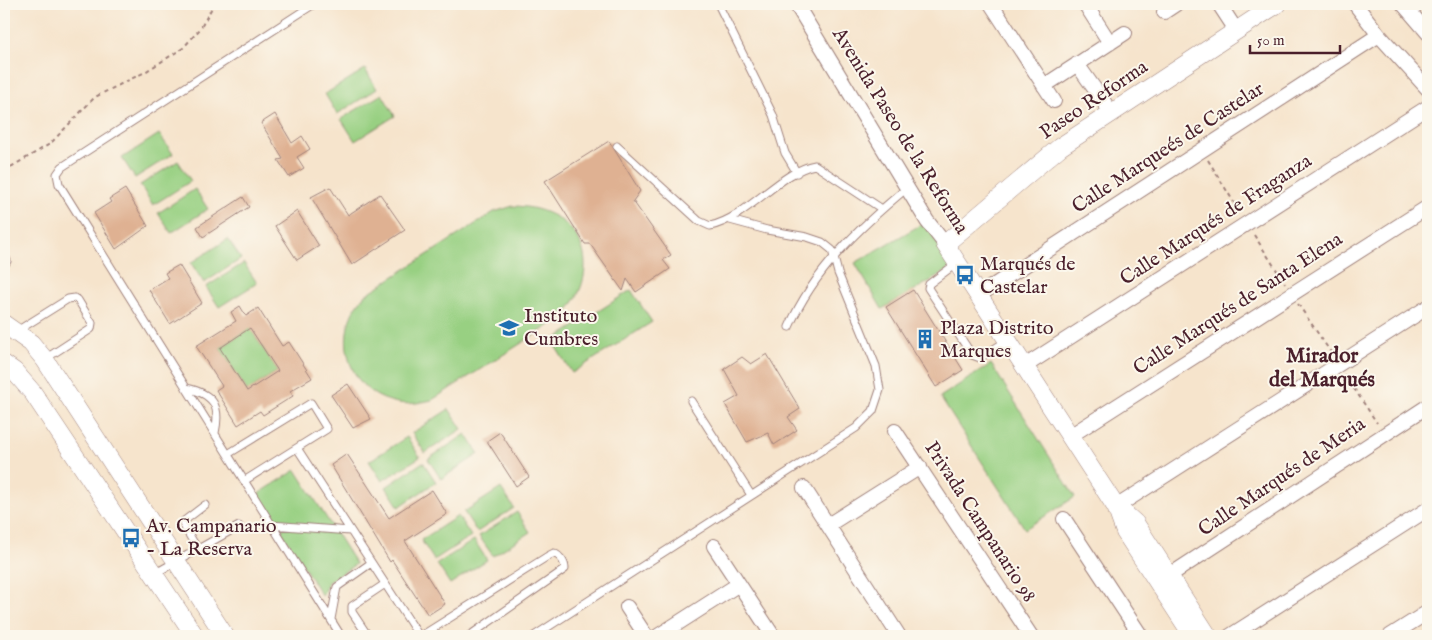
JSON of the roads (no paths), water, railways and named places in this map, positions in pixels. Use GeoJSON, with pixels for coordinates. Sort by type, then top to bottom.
{"type":"FeatureCollection","features":[{"type":"Feature","properties":{"kind":"street","name":"Avenida Paseo de la Reforma"},"geometry":{"type":"LineString","coordinates":[[796,4],[927,222],[958,263],[1116,507],[1136,523],[1192,636]]}},
{"type":"Feature","properties":{"kind":"street"},"geometry":{"type":"LineString","coordinates":[[991,4],[1054,101]]}},
{"type":"Feature","properties":{"kind":"street"},"geometry":{"type":"LineString","coordinates":[[1085,4],[1110,43]]}},
{"type":"Feature","properties":{"kind":"street"},"geometry":{"type":"LineString","coordinates":[[1164,12],[1176,4]]}},
{"type":"Feature","properties":{"kind":"street"},"geometry":{"type":"LineString","coordinates":[[1219,4],[1236,30]]}},
{"type":"Feature","properties":{"kind":"street","name":"Paseo Reforma"},"geometry":{"type":"LineString","coordinates":[[945,244],[1031,170],[1111,112],[1277,4]]}},
{"type":"Feature","properties":{"kind":"street"},"geometry":{"type":"LineString","coordinates":[[1355,4],[1379,35],[1428,89]]}},
{"type":"Feature","properties":{"kind":"street"},"geometry":{"type":"LineString","coordinates":[[1403,4],[1428,33]]}},
{"type":"Feature","properties":{"kind":"street"},"geometry":{"type":"LineString","coordinates":[[1044,86],[1125,33]]}},
{"type":"Feature","properties":{"kind":"street","name":"Calle Marqueés de Castelar"},"geometry":{"type":"LineString","coordinates":[[979,295],[1379,35]]}},
{"type":"Feature","properties":{"kind":"street"},"geometry":{"type":"LineString","coordinates":[[1078,64],[1111,112]]}},
{"type":"Feature","properties":{"kind":"street","name":"Calle Marqués de Fraganza"},"geometry":{"type":"LineString","coordinates":[[1025,366],[1428,107]]}},
{"type":"Feature","properties":{"kind":"street","name":"Calle Marqués de Santa Elena"},"geometry":{"type":"LineString","coordinates":[[1070,436],[1428,207]]}},
{"type":"Feature","properties":{"kind":"street"},"geometry":{"type":"LineString","coordinates":[[1116,507],[1428,307]]}},
{"type":"Feature","properties":{"kind":"street"},"geometry":{"type":"LineString","coordinates":[[9,328],[31,343],[45,360],[225,636]]}},
{"type":"Feature","properties":{"kind":"street"},"geometry":{"type":"LineString","coordinates":[[4,364],[14,371],[33,393],[195,636]]}},
{"type":"Feature","properties":{"kind":"street","name":"Calle Marqués de Meria"},"geometry":{"type":"LineString","coordinates":[[1164,580],[1428,406]]}},
{"type":"Feature","properties":{"kind":"street","name":"Privada Campanario 98"},"geometry":{"type":"LineString","coordinates":[[896,430],[1026,634]]}},
{"type":"Feature","properties":{"kind":"street"},"geometry":{"type":"LineString","coordinates":[[828,525],[920,467]]}},
{"type":"Feature","properties":{"kind":"street"},"geometry":{"type":"LineString","coordinates":[[804,488],[898,636]]}},
{"type":"Feature","properties":{"kind":"street"},"geometry":{"type":"LineString","coordinates":[[107,502],[128,489]]}},
{"type":"Feature","properties":{"kind":"street"},"geometry":{"type":"LineString","coordinates":[[1230,636],[1428,509]]}},
{"type":"Feature","properties":{"kind":"street"},"geometry":{"type":"LineString","coordinates":[[1064,519],[1141,636]]}},
{"type":"Feature","properties":{"kind":"street"},"geometry":{"type":"LineString","coordinates":[[714,546],[773,636]]}},
{"type":"Feature","properties":{"kind":"street","name":"Avenida Paseo de la Reforma"},"geometry":{"type":"LineString","coordinates":[[1164,580],[1208,636]]}},
{"type":"Feature","properties":{"kind":"street"},"geometry":{"type":"LineString","coordinates":[[658,636],[739,584]]}},
{"type":"Feature","properties":{"kind":"street"},"geometry":{"type":"LineString","coordinates":[[627,607],[646,636]]}},
{"type":"Feature","properties":{"kind":"street"},"geometry":{"type":"LineString","coordinates":[[1390,636],[1428,612]]}},
{"type":"Feature","properties":{"kind":"lane"},"geometry":{"type":"LineString","coordinates":[[314,4],[62,166],[57,174],[59,184],[341,636]]}},
{"type":"Feature","properties":{"kind":"lane"},"geometry":{"type":"LineString","coordinates":[[718,4],[773,115],[785,152],[797,173]]}},
{"type":"Feature","properties":{"kind":"lane"},"geometry":{"type":"LineString","coordinates":[[617,146],[699,221],[710,226],[730,220],[797,173],[814,165],[882,208]]}},
{"type":"Feature","properties":{"kind":"lane"},"geometry":{"type":"LineString","coordinates":[[789,327],[807,291],[834,256],[882,208],[907,188]]}},
{"type":"Feature","properties":{"kind":"lane"},"geometry":{"type":"LineString","coordinates":[[534,636],[856,428],[873,411],[880,390],[876,366],[838,272],[832,250],[822,242],[807,237],[767,230],[730,220]]}},
{"type":"Feature","properties":{"kind":"lane"},"geometry":{"type":"LineString","coordinates":[[4,254],[6,261],[4,266]]}},
{"type":"Feature","properties":{"kind":"lane"},"geometry":{"type":"LineString","coordinates":[[958,263],[929,284],[928,288],[972,355],[980,358],[1008,340]]}},
{"type":"Feature","properties":{"kind":"lane"},"geometry":{"type":"LineString","coordinates":[[9,328],[68,299],[75,298],[78,300],[92,323],[91,329],[45,360]]}},
{"type":"Feature","properties":{"kind":"lane"},"geometry":{"type":"LineString","coordinates":[[186,388],[204,393],[210,398],[216,408],[218,418],[215,433]]}},
{"type":"Feature","properties":{"kind":"lane"},"geometry":{"type":"LineString","coordinates":[[691,401],[751,495]]}},
{"type":"Feature","properties":{"kind":"lane"},"geometry":{"type":"LineString","coordinates":[[228,454],[311,403],[327,428],[244,481]]}},
{"type":"Feature","properties":{"kind":"lane"},"geometry":{"type":"LineString","coordinates":[[297,448],[371,564],[420,636],[548,556],[554,553],[558,555],[565,569],[469,636]]}},
{"type":"Feature","properties":{"kind":"lane"},"geometry":{"type":"LineString","coordinates":[[198,550],[184,526],[184,521],[205,505]]}},
{"type":"Feature","properties":{"kind":"lane"},"geometry":{"type":"LineString","coordinates":[[271,525],[350,531]]}},
{"type":"Feature","properties":{"kind":"lane"},"geometry":{"type":"LineString","coordinates":[[154,574],[239,526]]}},
{"type":"Feature","properties":{"kind":"lane"},"geometry":{"type":"LineString","coordinates":[[331,619],[337,587],[371,564]]}},
{"type":"Feature","properties":{"kind":"lane"},"geometry":{"type":"LineString","coordinates":[[368,636],[352,612],[352,606],[385,584]]}},
{"type":"Feature","properties":{"kind":"place","name":"Marqués de Castelar"},"geometry":{"type":"Point","coordinates":[965,275]}},
{"type":"Feature","properties":{"kind":"place","name":"Instituto Cumbres"},"geometry":{"type":"Point","coordinates":[509,328]}},
{"type":"Feature","properties":{"kind":"place","name":"Plaza Distrito Marques"},"geometry":{"type":"Point","coordinates":[925,339]}},
{"type":"Feature","properties":{"kind":"place","name":"Av. Campanario - La Reserva"},"geometry":{"type":"Point","coordinates":[131,538]}},
{"type":"Feature","properties":{"kind":"district","name":"Mirador del Marqués"},"geometry":{"type":"Point","coordinates":[1322,368]}}]}
